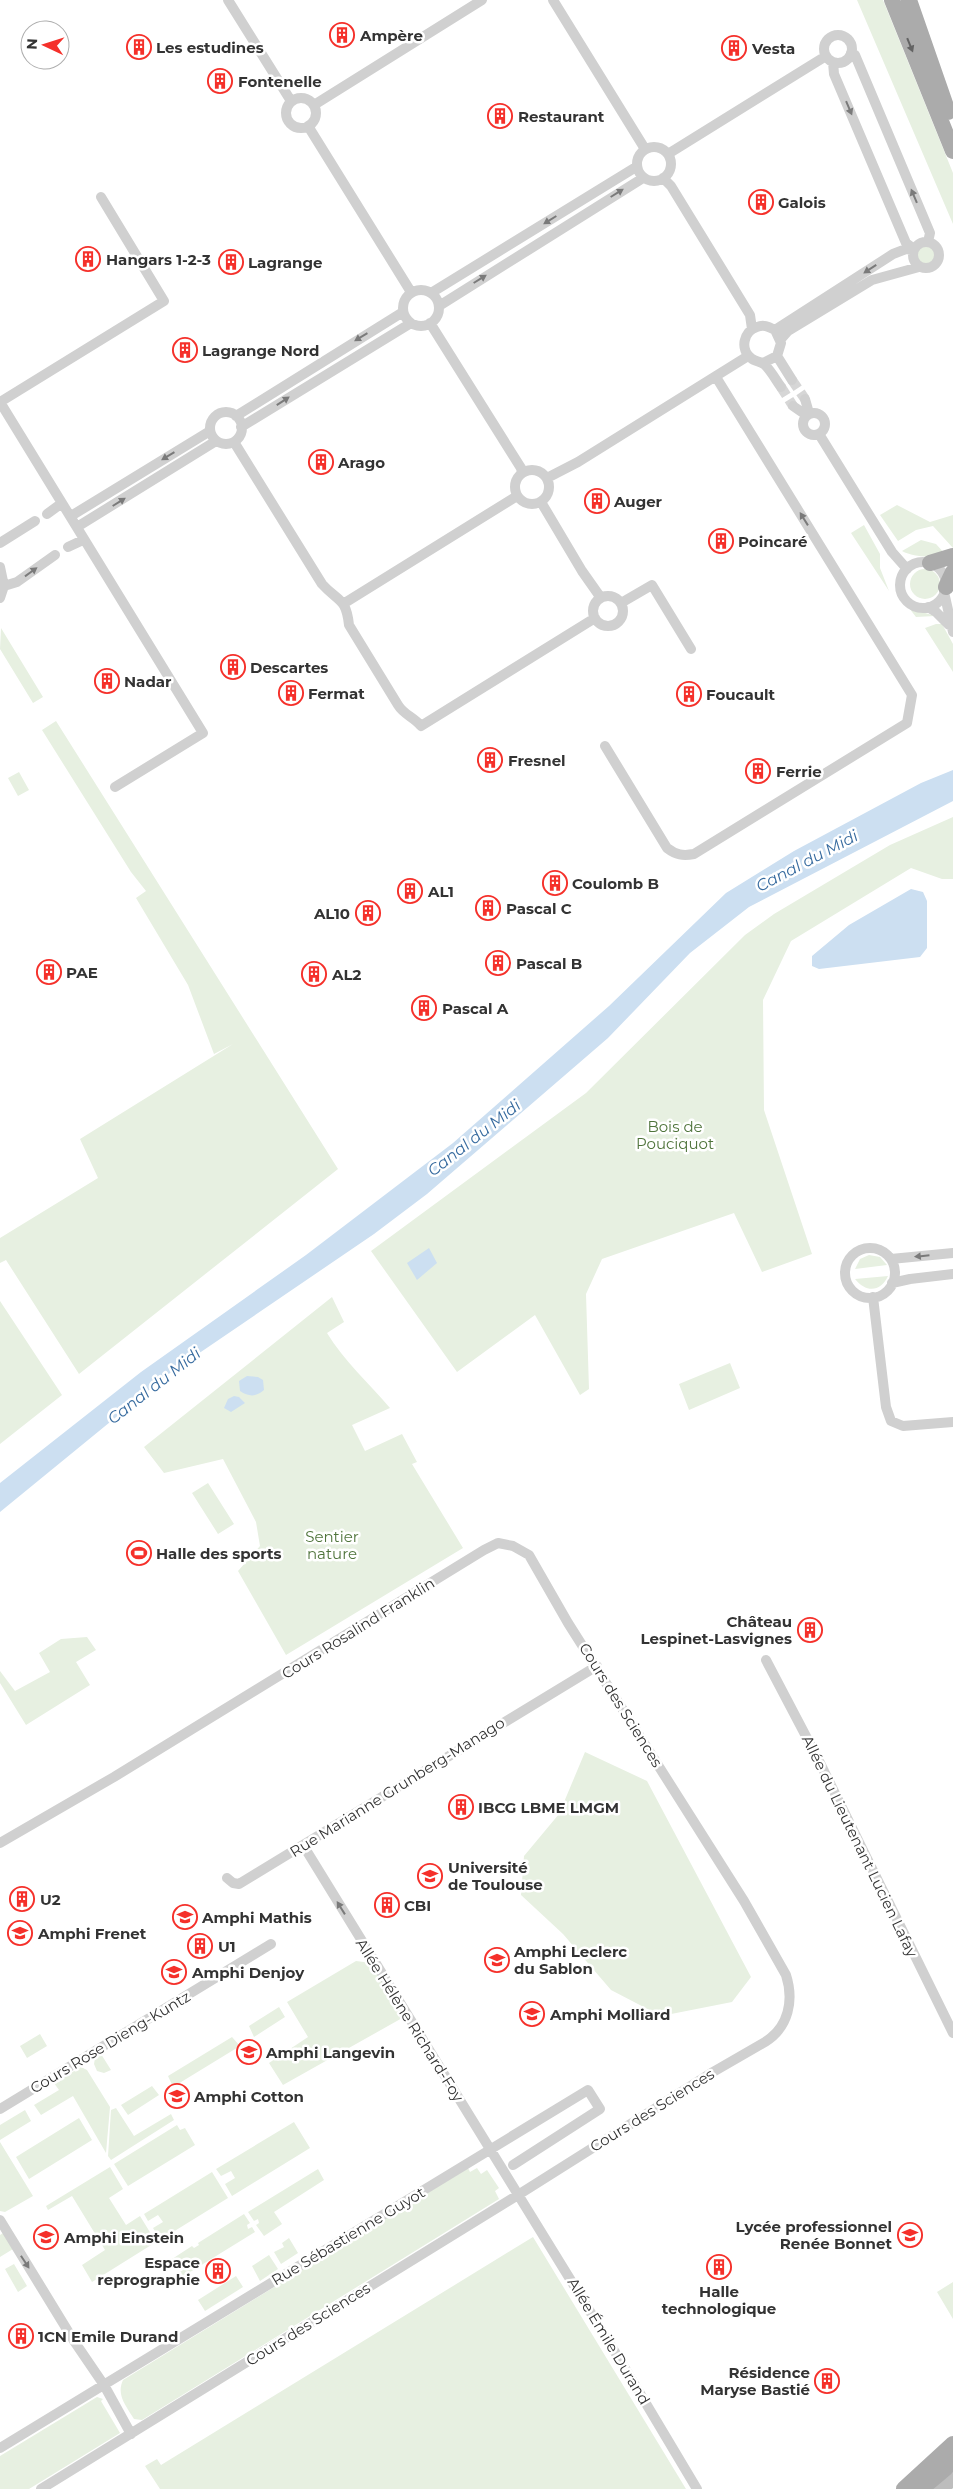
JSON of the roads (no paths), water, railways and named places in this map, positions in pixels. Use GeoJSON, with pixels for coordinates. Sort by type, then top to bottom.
{"type":"FeatureCollection","features":[{"type":"Feature","properties":{"kind":"main road"},"geometry":{"type":"LineString","coordinates":[[892,0],[953,151]]}},
{"type":"Feature","properties":{"kind":"main road"},"geometry":{"type":"LineString","coordinates":[[909,0],[953,126]]}},
{"type":"Feature","properties":{"kind":"main road"},"geometry":{"type":"LineString","coordinates":[[930,563],[953,556]]}},
{"type":"Feature","properties":{"kind":"main road"},"geometry":{"type":"LineString","coordinates":[[945,589],[953,572]]}},
{"type":"Feature","properties":{"kind":"main road"},"geometry":{"type":"LineString","coordinates":[[912,2487],[953,2444]]}},
{"type":"Feature","properties":{"kind":"main road"},"geometry":{"type":"LineString","coordinates":[[912,2487],[953,2462]]}},
{"type":"Feature","properties":{"kind":"main road"},"geometry":{"type":"LineString","coordinates":[[938,2489],[953,2480]]}},
{"type":"Feature","properties":{"kind":"street"},"geometry":{"type":"LineString","coordinates":[[228,0],[291,101]]}},
{"type":"Feature","properties":{"kind":"street"},"geometry":{"type":"LineString","coordinates":[[314,105],[482,0]]}},
{"type":"Feature","properties":{"kind":"street"},"geometry":{"type":"LineString","coordinates":[[552,0],[645,148]]}},
{"type":"Feature","properties":{"kind":"street"},"geometry":{"type":"LineString","coordinates":[[919,267],[914,261],[913,249],[906,243],[834,74],[826,43],[837,36],[848,41],[851,53],[856,55],[930,233],[928,242]]}},
{"type":"Feature","properties":{"kind":"street"},"geometry":{"type":"LineString","coordinates":[[668,154],[829,59],[842,63],[851,53]]}},
{"type":"Feature","properties":{"kind":"street"},"geometry":{"type":"LineString","coordinates":[[306,98],[314,105],[315,119],[308,126],[299,128],[287,119],[286,109],[291,101],[306,98]]}},
{"type":"Feature","properties":{"kind":"street"},"geometry":{"type":"LineString","coordinates":[[308,126],[411,292]]}},
{"type":"Feature","properties":{"kind":"street"},"geometry":{"type":"LineString","coordinates":[[655,146],[668,154],[670,170],[663,178],[653,182],[643,178],[636,167],[638,156],[645,148],[655,146]]}},
{"type":"Feature","properties":{"kind":"street"},"geometry":{"type":"LineString","coordinates":[[431,293],[636,167]]}},
{"type":"Feature","properties":{"kind":"street"},"geometry":{"type":"LineString","coordinates":[[439,306],[643,178]]}},
{"type":"Feature","properties":{"kind":"street"},"geometry":{"type":"LineString","coordinates":[[663,178],[671,186],[750,315],[752,329]]}},
{"type":"Feature","properties":{"kind":"street"},"geometry":{"type":"LineString","coordinates":[[101,197],[164,301],[0,402],[203,733],[115,787]]}},
{"type":"Feature","properties":{"kind":"street"},"geometry":{"type":"LineString","coordinates":[[928,242],[937,248],[938,260],[928,268],[919,267],[872,280],[788,331],[778,335],[893,254],[906,249],[913,249],[920,243],[928,242]]}},
{"type":"Feature","properties":{"kind":"street"},"geometry":{"type":"LineString","coordinates":[[421,289],[431,293],[439,306],[437,316],[430,323],[420,326],[411,323],[403,312],[404,301],[411,292],[421,289]]}},
{"type":"Feature","properties":{"kind":"street"},"geometry":{"type":"LineString","coordinates":[[236,416],[403,312]]}},
{"type":"Feature","properties":{"kind":"street"},"geometry":{"type":"LineString","coordinates":[[242,427],[411,323]]}},
{"type":"Feature","properties":{"kind":"street"},"geometry":{"type":"LineString","coordinates":[[430,323],[521,468],[522,473],[515,486],[517,496],[520,500],[530,504],[541,502],[548,494],[547,478],[538,471],[522,473]]}},
{"type":"Feature","properties":{"kind":"street"},"geometry":{"type":"LineString","coordinates":[[763,363],[777,356],[781,348],[778,335],[764,326],[752,329],[748,333],[744,344],[748,356],[752,360],[763,363],[781,387]]}},
{"type":"Feature","properties":{"kind":"street"},"geometry":{"type":"LineString","coordinates":[[547,478],[578,462],[748,356]]}},
{"type":"Feature","properties":{"kind":"street"},"geometry":{"type":"LineString","coordinates":[[777,356],[792,380]]}},
{"type":"Feature","properties":{"kind":"street"},"geometry":{"type":"LineString","coordinates":[[605,746],[667,848],[674,854],[685,856],[694,854],[907,723],[912,695],[716,377]]}},
{"type":"Feature","properties":{"kind":"street"},"geometry":{"type":"LineString","coordinates":[[793,406],[808,414],[820,414],[824,420],[824,428],[819,434],[812,435],[806,432],[803,422],[808,414],[805,399]]}},
{"type":"Feature","properties":{"kind":"street"},"geometry":{"type":"LineString","coordinates":[[220,413],[231,413],[236,416],[242,427],[240,436],[234,442],[225,444],[216,441],[210,431],[212,420],[220,413]]}},
{"type":"Feature","properties":{"kind":"street"},"geometry":{"type":"LineString","coordinates":[[71,516],[210,431]]}},
{"type":"Feature","properties":{"kind":"street"},"geometry":{"type":"LineString","coordinates":[[819,434],[892,552],[907,568]]}},
{"type":"Feature","properties":{"kind":"street"},"geometry":{"type":"LineString","coordinates":[[77,527],[216,441]]}},
{"type":"Feature","properties":{"kind":"street"},"geometry":{"type":"LineString","coordinates":[[234,442],[322,584],[337,595],[348,612],[349,626],[398,705],[405,714],[417,721],[421,726],[595,618]]}},
{"type":"Feature","properties":{"kind":"street"},"geometry":{"type":"LineString","coordinates":[[343,604],[517,496]]}},
{"type":"Feature","properties":{"kind":"street"},"geometry":{"type":"LineString","coordinates":[[541,502],[582,571],[601,598]]}},
{"type":"Feature","properties":{"kind":"street"},"geometry":{"type":"LineString","coordinates":[[47,514],[62,503]]}},
{"type":"Feature","properties":{"kind":"street"},"geometry":{"type":"LineString","coordinates":[[0,543],[35,521]]}},
{"type":"Feature","properties":{"kind":"street"},"geometry":{"type":"LineString","coordinates":[[68,548],[83,540]]}},
{"type":"Feature","properties":{"kind":"street"},"geometry":{"type":"LineString","coordinates":[[4,586],[17,582],[55,554]]}},
{"type":"Feature","properties":{"kind":"street"},"geometry":{"type":"LineString","coordinates":[[918,562],[930,563],[942,572],[952,629],[936,612],[928,607],[914,606],[903,596],[900,582],[907,568],[918,562]]}},
{"type":"Feature","properties":{"kind":"street"},"geometry":{"type":"LineString","coordinates":[[0,566],[4,586],[0,598]]}},
{"type":"Feature","properties":{"kind":"street"},"geometry":{"type":"LineString","coordinates":[[621,602],[652,585],[691,649]]}},
{"type":"Feature","properties":{"kind":"street"},"geometry":{"type":"LineString","coordinates":[[928,607],[941,599],[945,589]]}},
{"type":"Feature","properties":{"kind":"street"},"geometry":{"type":"LineString","coordinates":[[614,597],[621,602],[622,616],[616,624],[602,625],[595,618],[595,604],[601,598],[614,597]]}},
{"type":"Feature","properties":{"kind":"street"},"geometry":{"type":"LineString","coordinates":[[870,1248],[882,1251],[891,1259],[894,1270],[892,1283],[886,1291],[873,1297],[858,1294],[847,1283],[845,1270],[849,1259],[857,1252],[870,1248]]}},
{"type":"Feature","properties":{"kind":"street"},"geometry":{"type":"LineString","coordinates":[[891,1259],[953,1253]]}},
{"type":"Feature","properties":{"kind":"street"},"geometry":{"type":"LineString","coordinates":[[892,1283],[953,1274]]}},
{"type":"Feature","properties":{"kind":"street"},"geometry":{"type":"LineString","coordinates":[[873,1297],[886,1407],[891,1421],[903,1426],[953,1422]]}},
{"type":"Feature","properties":{"kind":"street","name":"Cours Rosalind Franklin"},"geometry":{"type":"LineString","coordinates":[[0,1843],[151,1755],[484,1550],[498,1543],[513,1546]]}},
{"type":"Feature","properties":{"kind":"street","name":"Cours des Sciences"},"geometry":{"type":"LineString","coordinates":[[41,2489],[518,2195],[713,2072],[773,2037],[785,2019],[790,2000],[790,1988],[786,1975],[744,1901],[597,1666],[568,1623],[532,1558],[513,1546]]}},
{"type":"Feature","properties":{"kind":"street","name":"Allée du Lieutenant Lucien Lafay"},"geometry":{"type":"LineString","coordinates":[[766,1660],[819,1761],[953,2033]]}},
{"type":"Feature","properties":{"kind":"street","name":"Rue Marianne Grunberg-Manago"},"geometry":{"type":"LineString","coordinates":[[227,1878],[233,1883],[239,1884],[597,1666]]}},
{"type":"Feature","properties":{"kind":"street","name":"Allée Hélène Richard-Foy"},"geometry":{"type":"LineString","coordinates":[[303,1845],[518,2195]]}},
{"type":"Feature","properties":{"kind":"street","name":"Cours Rose Dieng-Kuntz"},"geometry":{"type":"LineString","coordinates":[[0,2109],[271,1944]]}},
{"type":"Feature","properties":{"kind":"street","name":"Rue Sébastienne Guyot"},"geometry":{"type":"LineString","coordinates":[[0,2448],[491,2151],[588,2090],[600,2109],[513,2165]]}},
{"type":"Feature","properties":{"kind":"street","name":"Allée Émile Durand"},"geometry":{"type":"LineString","coordinates":[[518,2195],[697,2489]]}},
{"type":"Feature","properties":{"kind":"street"},"geometry":{"type":"LineString","coordinates":[[0,2220],[74,2341],[104,2385],[131,2434]]}},
{"type":"Feature","properties":{"kind":"water","name":"Canal du Midi"},"geometry":{"type":"Polygon","coordinates":[[[953,770],[953,801],[749,907],[690,953],[608,1038],[427,1194],[374,1234],[170,1373],[0,1512],[0,1483],[141,1372],[306,1255],[453,1143],[609,1006],[726,893],[794,851],[921,783],[953,770]]]}},
{"type":"Feature","properties":{"kind":"water"},"geometry":{"type":"Polygon","coordinates":[[[911,889],[923,892],[927,901],[927,948],[920,957],[819,969],[812,966],[812,956],[849,925],[911,889]]]}},
{"type":"Feature","properties":{"kind":"water"},"geometry":{"type":"Polygon","coordinates":[[[429,1248],[437,1263],[417,1280],[407,1263],[429,1248]]]}},
{"type":"Feature","properties":{"kind":"water"},"geometry":{"type":"Polygon","coordinates":[[[247,1376],[258,1377],[263,1380],[264,1390],[252,1395],[240,1391],[239,1381],[247,1376]]]}},
{"type":"Feature","properties":{"kind":"water"},"geometry":{"type":"Polygon","coordinates":[[[234,1396],[239,1397],[245,1403],[231,1412],[224,1408],[228,1399],[234,1396]]]}},
{"type":"Feature","properties":{"kind":"tunnel"},"geometry":{"type":"LineString","coordinates":[[792,380],[805,399]]}},
{"type":"Feature","properties":{"kind":"tunnel"},"geometry":{"type":"LineString","coordinates":[[781,387],[793,406]]}},
{"type":"Feature","properties":{"kind":"place","name":"Ampère"},"geometry":{"type":"Point","coordinates":[342,35]}},
{"type":"Feature","properties":{"kind":"place","name":"Les estudines"},"geometry":{"type":"Point","coordinates":[139,47]}},
{"type":"Feature","properties":{"kind":"place","name":"Vesta"},"geometry":{"type":"Point","coordinates":[734,48]}},
{"type":"Feature","properties":{"kind":"place","name":"Fontenelle"},"geometry":{"type":"Point","coordinates":[220,81]}},
{"type":"Feature","properties":{"kind":"place","name":"Restaurant"},"geometry":{"type":"Point","coordinates":[500,116]}},
{"type":"Feature","properties":{"kind":"place","name":"Galois"},"geometry":{"type":"Point","coordinates":[761,202]}},
{"type":"Feature","properties":{"kind":"place","name":"Hangars 1-2-3"},"geometry":{"type":"Point","coordinates":[88,259]}},
{"type":"Feature","properties":{"kind":"place","name":"Lagrange"},"geometry":{"type":"Point","coordinates":[231,262]}},
{"type":"Feature","properties":{"kind":"place","name":"Lagrange Nord"},"geometry":{"type":"Point","coordinates":[185,350]}},
{"type":"Feature","properties":{"kind":"place","name":"Arago"},"geometry":{"type":"Point","coordinates":[321,462]}},
{"type":"Feature","properties":{"kind":"place","name":"Auger"},"geometry":{"type":"Point","coordinates":[597,501]}},
{"type":"Feature","properties":{"kind":"place","name":"Poincaré"},"geometry":{"type":"Point","coordinates":[721,541]}},
{"type":"Feature","properties":{"kind":"place","name":"Descartes"},"geometry":{"type":"Point","coordinates":[233,667]}},
{"type":"Feature","properties":{"kind":"place","name":"Nadar"},"geometry":{"type":"Point","coordinates":[107,681]}},
{"type":"Feature","properties":{"kind":"place","name":"Fermat"},"geometry":{"type":"Point","coordinates":[291,693]}},
{"type":"Feature","properties":{"kind":"place","name":"Foucault"},"geometry":{"type":"Point","coordinates":[689,694]}},
{"type":"Feature","properties":{"kind":"place","name":"Fresnel"},"geometry":{"type":"Point","coordinates":[490,760]}},
{"type":"Feature","properties":{"kind":"place","name":"Ferrie"},"geometry":{"type":"Point","coordinates":[758,771]}},
{"type":"Feature","properties":{"kind":"place","name":"Coulomb B"},"geometry":{"type":"Point","coordinates":[555,883]}},
{"type":"Feature","properties":{"kind":"place","name":"AL1"},"geometry":{"type":"Point","coordinates":[410,891]}},
{"type":"Feature","properties":{"kind":"place","name":"Pascal C"},"geometry":{"type":"Point","coordinates":[488,908]}},
{"type":"Feature","properties":{"kind":"place","name":"AL10"},"geometry":{"type":"Point","coordinates":[368,913]}},
{"type":"Feature","properties":{"kind":"place","name":"Pascal B"},"geometry":{"type":"Point","coordinates":[498,963]}},
{"type":"Feature","properties":{"kind":"place","name":"PAE"},"geometry":{"type":"Point","coordinates":[49,972]}},
{"type":"Feature","properties":{"kind":"place","name":"AL2"},"geometry":{"type":"Point","coordinates":[314,974]}},
{"type":"Feature","properties":{"kind":"place","name":"Pascal A"},"geometry":{"type":"Point","coordinates":[424,1008]}},
{"type":"Feature","properties":{"kind":"place","name":"Halle des sports"},"geometry":{"type":"Point","coordinates":[139,1553]}},
{"type":"Feature","properties":{"kind":"place","name":"Château Lespinet-Lasvignes"},"geometry":{"type":"Point","coordinates":[810,1630]}},
{"type":"Feature","properties":{"kind":"place","name":"IBCG LBME LMGM"},"geometry":{"type":"Point","coordinates":[461,1807]}},
{"type":"Feature","properties":{"kind":"place","name":"Université de Toulouse"},"geometry":{"type":"Point","coordinates":[430,1876]}},
{"type":"Feature","properties":{"kind":"place","name":"U2"},"geometry":{"type":"Point","coordinates":[22,1899]}},
{"type":"Feature","properties":{"kind":"place","name":"CBI"},"geometry":{"type":"Point","coordinates":[387,1905]}},
{"type":"Feature","properties":{"kind":"place","name":"Amphi Mathis"},"geometry":{"type":"Point","coordinates":[185,1917]}},
{"type":"Feature","properties":{"kind":"place","name":"Amphi Frenet"},"geometry":{"type":"Point","coordinates":[20,1933]}},
{"type":"Feature","properties":{"kind":"place","name":"U1"},"geometry":{"type":"Point","coordinates":[200,1946]}},
{"type":"Feature","properties":{"kind":"place","name":"Amphi Leclerc du Sablon"},"geometry":{"type":"Point","coordinates":[497,1960]}},
{"type":"Feature","properties":{"kind":"place","name":"Amphi Denjoy"},"geometry":{"type":"Point","coordinates":[174,1972]}},
{"type":"Feature","properties":{"kind":"place","name":"Amphi Molliard"},"geometry":{"type":"Point","coordinates":[532,2014]}},
{"type":"Feature","properties":{"kind":"place","name":"Amphi Langevin"},"geometry":{"type":"Point","coordinates":[249,2052]}},
{"type":"Feature","properties":{"kind":"place","name":"Amphi Cotton"},"geometry":{"type":"Point","coordinates":[177,2096]}},
{"type":"Feature","properties":{"kind":"place","name":"Lycée professionnel Renée Bonnet"},"geometry":{"type":"Point","coordinates":[910,2235]}},
{"type":"Feature","properties":{"kind":"place","name":"Amphi Einstein"},"geometry":{"type":"Point","coordinates":[46,2237]}},
{"type":"Feature","properties":{"kind":"place","name":"Halle technologique"},"geometry":{"type":"Point","coordinates":[719,2267]}},
{"type":"Feature","properties":{"kind":"place","name":"Espace reprographie"},"geometry":{"type":"Point","coordinates":[218,2271]}},
{"type":"Feature","properties":{"kind":"place","name":"1CN Emile Durand"},"geometry":{"type":"Point","coordinates":[21,2336]}},
{"type":"Feature","properties":{"kind":"place","name":"Résidence Maryse Bastié"},"geometry":{"type":"Point","coordinates":[827,2381]}},
{"type":"Feature","properties":{"kind":"park label","name":"Bois de Pouciquot"},"geometry":{"type":"Point","coordinates":[675,1134]}},
{"type":"Feature","properties":{"kind":"park label","name":"Sentier nature"},"geometry":{"type":"Point","coordinates":[332,1544]}}]}
